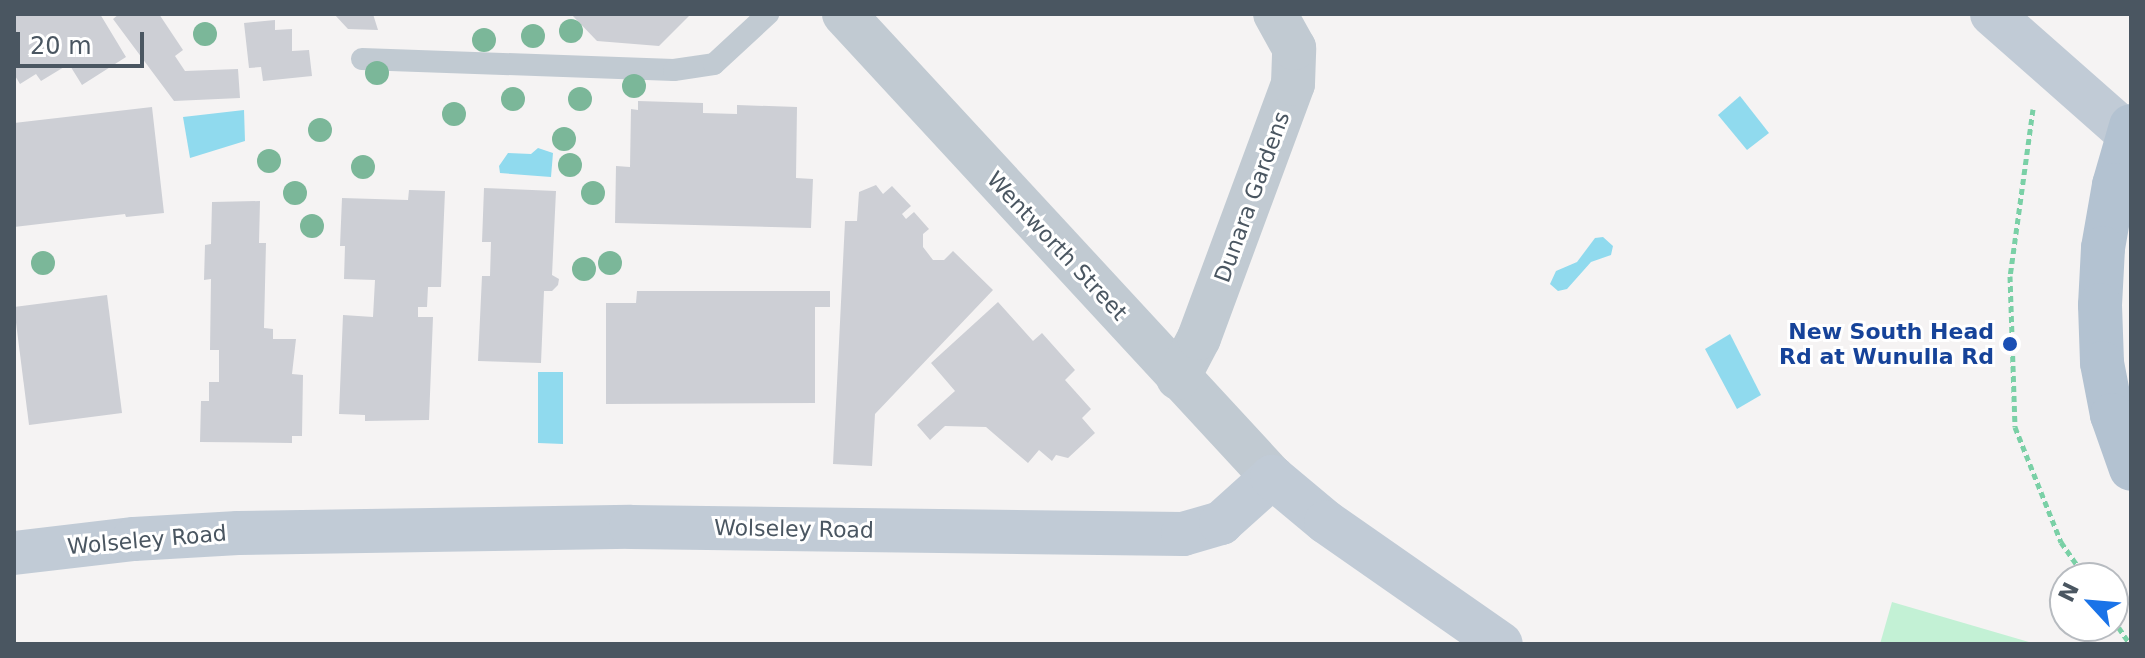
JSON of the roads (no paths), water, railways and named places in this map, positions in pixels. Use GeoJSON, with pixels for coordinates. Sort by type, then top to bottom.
{"type":"FeatureCollection","features":[{"type":"Feature","properties":{"kind":"main road"},"geometry":{"type":"LineString","coordinates":[[2130,130],[2111,201],[2100,305],[2102,363],[2112,415],[2131,469]]}},
{"type":"Feature","properties":{"kind":"street","name":"Wentworth Street"},"geometry":{"type":"LineString","coordinates":[[844,14],[1272,477]]}},
{"type":"Feature","properties":{"kind":"street","name":"Dunara Gardens"},"geometry":{"type":"LineString","coordinates":[[1178,378],[1199,338],[1293,84],[1294,48],[1275,14]]}},
{"type":"Feature","properties":{"kind":"street"},"geometry":{"type":"LineString","coordinates":[[1992,14],[2130,130]]}},
{"type":"Feature","properties":{"kind":"street"},"geometry":{"type":"LineString","coordinates":[[1272,477],[1326,522],[1501,644]]}},
{"type":"Feature","properties":{"kind":"street","name":"Wolseley Road"},"geometry":{"type":"LineString","coordinates":[[14,553],[134,539],[238,533],[631,527],[1183,534],[1199,532],[1228,518],[1272,477]]}},
{"type":"Feature","properties":{"kind":"lane"},"geometry":{"type":"LineString","coordinates":[[362,59],[674,70],[714,64],[768,14]]}},
{"type":"Feature","properties":{"kind":"water"},"geometry":{"type":"Polygon","coordinates":[[[1740,96],[1769,133],[1747,150],[1718,115],[1740,96]]]}},
{"type":"Feature","properties":{"kind":"water"},"geometry":{"type":"Polygon","coordinates":[[[244,110],[245,141],[190,158],[183,117],[244,110]]]}},
{"type":"Feature","properties":{"kind":"water"},"geometry":{"type":"Polygon","coordinates":[[[538,148],[553,153],[551,177],[500,173],[499,166],[508,153],[531,154],[538,148]]]}},
{"type":"Feature","properties":{"kind":"water"},"geometry":{"type":"Polygon","coordinates":[[[1603,237],[1613,246],[1611,255],[1591,262],[1567,289],[1558,291],[1550,284],[1556,271],[1577,262],[1595,238],[1603,237]]]}},
{"type":"Feature","properties":{"kind":"water"},"geometry":{"type":"Polygon","coordinates":[[[1730,334],[1761,395],[1737,409],[1705,349],[1730,334]]]}},
{"type":"Feature","properties":{"kind":"water"},"geometry":{"type":"Polygon","coordinates":[[[538,372],[563,372],[563,444],[538,443],[538,372]]]}},
{"type":"Feature","properties":{"kind":"place","name":"New South Head Rd at Wunulla Rd"},"geometry":{"type":"Point","coordinates":[2010,344]}}]}
